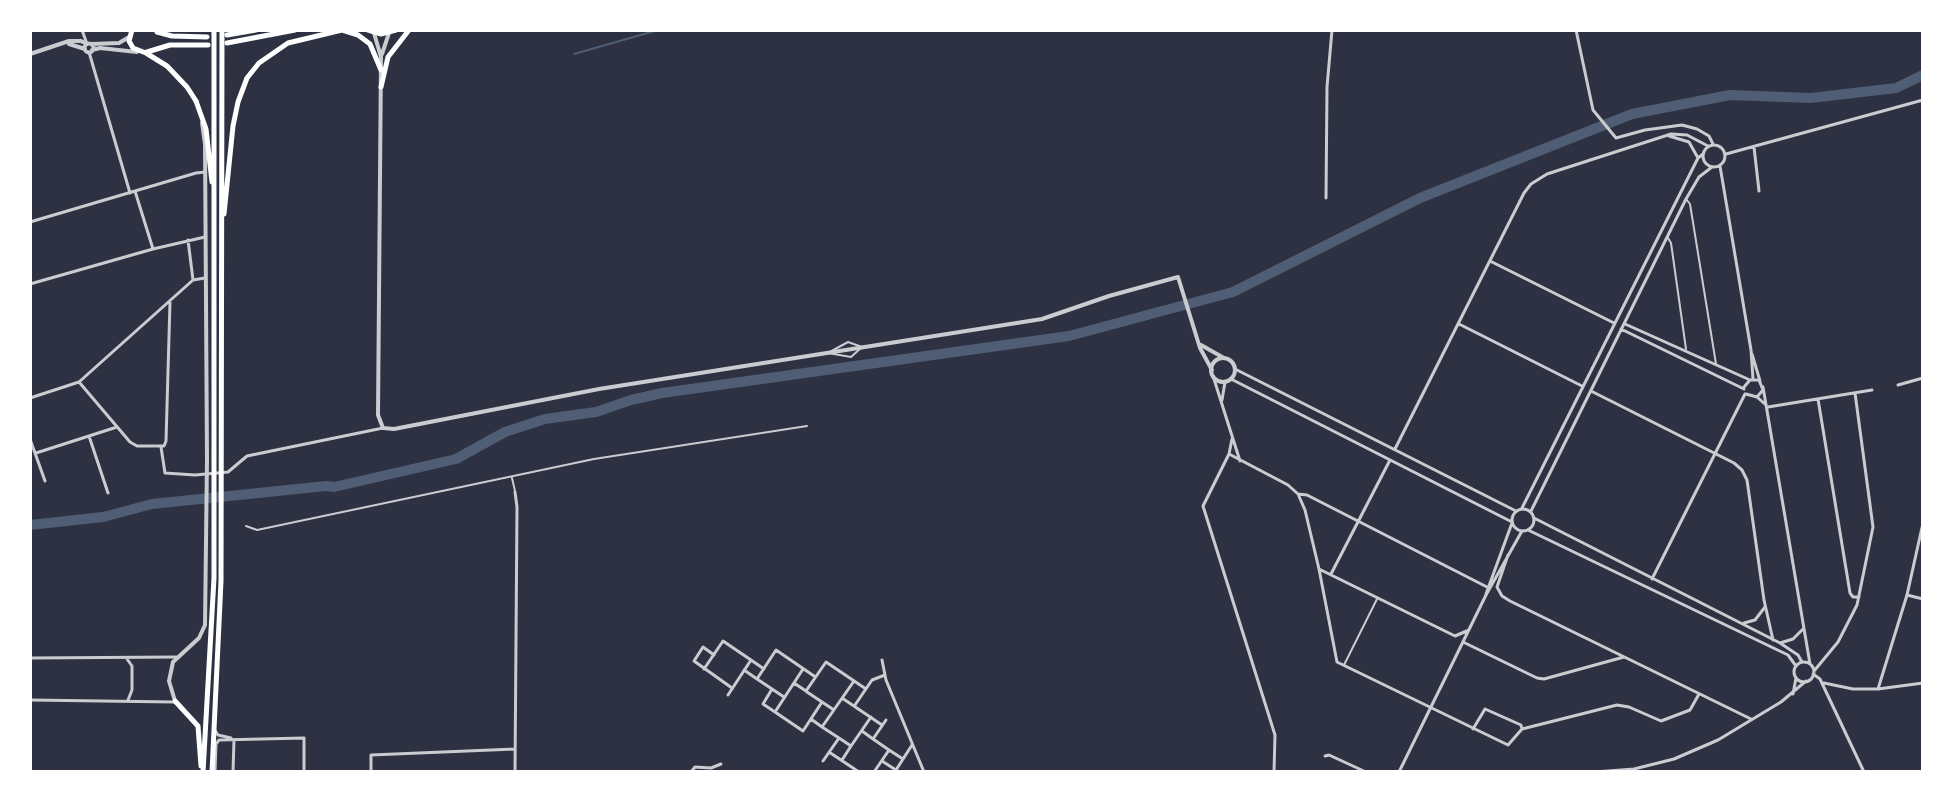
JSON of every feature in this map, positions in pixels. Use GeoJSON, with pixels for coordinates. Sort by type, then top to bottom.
{"type":"FeatureCollection","features":[{"type":"Feature","properties":{"kind":"main road"},"geometry":{"type":"LineString","coordinates":[[203,772],[214,526],[214,30]]}},
{"type":"Feature","properties":{"kind":"main road"},"geometry":{"type":"LineString","coordinates":[[214,458],[222,223],[222,60],[225,32],[256,30]]}},
{"type":"Feature","properties":{"kind":"main road"},"geometry":{"type":"LineString","coordinates":[[227,43],[295,30]]}},
{"type":"Feature","properties":{"kind":"main road"},"geometry":{"type":"LineString","coordinates":[[222,223],[238,102],[247,78],[259,63],[288,43],[342,30],[358,35],[370,44],[381,70]]}},
{"type":"Feature","properties":{"kind":"main road"},"geometry":{"type":"LineString","coordinates":[[381,87],[388,57],[409,30]]}},
{"type":"Feature","properties":{"kind":"main road"},"geometry":{"type":"LineString","coordinates":[[154,49],[158,41],[157,31],[172,36],[207,37]]}},
{"type":"Feature","properties":{"kind":"main road"},"geometry":{"type":"LineString","coordinates":[[371,32],[392,32]]}},
{"type":"Feature","properties":{"kind":"main road"},"geometry":{"type":"LineString","coordinates":[[130,33],[133,48],[177,75],[196,101],[206,129],[214,191]]}},
{"type":"Feature","properties":{"kind":"main road"},"geometry":{"type":"LineString","coordinates":[[143,52],[170,45],[208,45]]}},
{"type":"Feature","properties":{"kind":"main road"},"geometry":{"type":"LineString","coordinates":[[213,772],[212,725],[220,609],[214,526]]}},
{"type":"Feature","properties":{"kind":"main road"},"geometry":{"type":"LineString","coordinates":[[175,701],[197,723],[203,772]]}},
{"type":"Feature","properties":{"kind":"street"},"geometry":{"type":"LineString","coordinates":[[82,30],[153,249]]}},
{"type":"Feature","properties":{"kind":"street"},"geometry":{"type":"LineString","coordinates":[[1326,198],[1327,87],[1332,30]]}},
{"type":"Feature","properties":{"kind":"street"},"geometry":{"type":"LineString","coordinates":[[1576,30],[1593,110],[1616,138],[1682,125],[1706,134],[1726,154]]}},
{"type":"Feature","properties":{"kind":"street"},"geometry":{"type":"LineString","coordinates":[[371,32],[381,57],[378,415],[383,428]]}},
{"type":"Feature","properties":{"kind":"street"},"geometry":{"type":"LineString","coordinates":[[381,57],[392,32]]}},
{"type":"Feature","properties":{"kind":"street"},"geometry":{"type":"LineString","coordinates":[[88,47],[119,43],[130,33]]}},
{"type":"Feature","properties":{"kind":"street"},"geometry":{"type":"LineString","coordinates":[[30,54],[78,40],[88,47],[143,52]]}},
{"type":"Feature","properties":{"kind":"street"},"geometry":{"type":"LineString","coordinates":[[1864,772],[1822,682],[1810,664],[1805,647],[1768,407],[1751,350],[1720,166],[1726,154],[1923,100]]}},
{"type":"Feature","properties":{"kind":"street"},"geometry":{"type":"LineString","coordinates":[[30,658],[176,657],[197,641],[204,629],[214,526],[214,458],[205,278],[205,144],[196,101]]}},
{"type":"Feature","properties":{"kind":"street"},"geometry":{"type":"LineString","coordinates":[[1395,449],[1527,188],[1547,174],[1665,135],[1687,135],[1708,146]]}},
{"type":"Feature","properties":{"kind":"street"},"geometry":{"type":"LineString","coordinates":[[1665,135],[1685,139],[1694,146],[1698,158]]}},
{"type":"Feature","properties":{"kind":"street"},"geometry":{"type":"LineString","coordinates":[[1486,595],[1516,511],[1522,508],[1698,158],[1713,144]]}},
{"type":"Feature","properties":{"kind":"street"},"geometry":{"type":"LineString","coordinates":[[1754,147],[1759,191]]}},
{"type":"Feature","properties":{"kind":"street"},"geometry":{"type":"LineString","coordinates":[[1703,154],[1706,163],[1712,167]]}},
{"type":"Feature","properties":{"kind":"street"},"geometry":{"type":"LineString","coordinates":[[1531,511],[1686,199],[1699,177],[1712,167],[1720,166]]}},
{"type":"Feature","properties":{"kind":"street"},"geometry":{"type":"LineString","coordinates":[[30,222],[205,172]]}},
{"type":"Feature","properties":{"kind":"street"},"geometry":{"type":"LineString","coordinates":[[1686,199],[1690,204],[1716,365]]}},
{"type":"Feature","properties":{"kind":"street"},"geometry":{"type":"LineString","coordinates":[[30,284],[205,237]]}},
{"type":"Feature","properties":{"kind":"street"},"geometry":{"type":"LineString","coordinates":[[1667,237],[1671,243],[1685,351]]}},
{"type":"Feature","properties":{"kind":"street"},"geometry":{"type":"LineString","coordinates":[[188,240],[193,280]]}},
{"type":"Feature","properties":{"kind":"street"},"geometry":{"type":"LineString","coordinates":[[1490,261],[1614,323]]}},
{"type":"Feature","properties":{"kind":"street"},"geometry":{"type":"LineString","coordinates":[[170,302],[166,441],[161,447],[165,473],[195,475],[228,472],[247,456],[383,428],[394,429],[599,389],[1042,319],[1178,277],[1199,343],[1212,370],[1240,461]]}},
{"type":"Feature","properties":{"kind":"street"},"geometry":{"type":"LineString","coordinates":[[30,398],[79,382],[193,280],[205,278]]}},
{"type":"Feature","properties":{"kind":"street"},"geometry":{"type":"LineString","coordinates":[[1624,323],[1762,385]]}},
{"type":"Feature","properties":{"kind":"street"},"geometry":{"type":"LineString","coordinates":[[1459,324],[1582,386]]}},
{"type":"Feature","properties":{"kind":"street"},"geometry":{"type":"LineString","coordinates":[[1621,329],[1745,392],[1751,398],[1757,397]]}},
{"type":"Feature","properties":{"kind":"street"},"geometry":{"type":"LineString","coordinates":[[1199,343],[1232,362],[1235,369],[1516,511]]}},
{"type":"Feature","properties":{"kind":"street"},"geometry":{"type":"LineString","coordinates":[[1652,579],[1751,379],[1751,350]]}},
{"type":"Feature","properties":{"kind":"street"},"geometry":{"type":"LineString","coordinates":[[1212,370],[1216,361],[1225,359]]}},
{"type":"Feature","properties":{"kind":"street"},"geometry":{"type":"LineString","coordinates":[[1222,404],[1235,369]]}},
{"type":"Feature","properties":{"kind":"street"},"geometry":{"type":"LineString","coordinates":[[1213,376],[1390,460],[1512,522],[1516,529],[1528,530],[1788,655],[1796,666]]}},
{"type":"Feature","properties":{"kind":"street"},"geometry":{"type":"LineString","coordinates":[[1898,385],[1923,378]]}},
{"type":"Feature","properties":{"kind":"street"},"geometry":{"type":"LineString","coordinates":[[79,382],[137,446],[161,447]]}},
{"type":"Feature","properties":{"kind":"street"},"geometry":{"type":"LineString","coordinates":[[1757,397],[1762,385]]}},
{"type":"Feature","properties":{"kind":"street"},"geometry":{"type":"LineString","coordinates":[[1768,407],[1872,390]]}},
{"type":"Feature","properties":{"kind":"street"},"geometry":{"type":"LineString","coordinates":[[1591,391],[1742,470],[1747,480],[1765,607],[1773,640]]}},
{"type":"Feature","properties":{"kind":"street"},"geometry":{"type":"LineString","coordinates":[[1595,772],[1634,769],[1674,759],[1718,740],[1793,694],[1820,667],[1838,642],[1860,597],[1873,527],[1855,393]]}},
{"type":"Feature","properties":{"kind":"street"},"geometry":{"type":"LineString","coordinates":[[1757,397],[1768,407]]}},
{"type":"Feature","properties":{"kind":"street"},"geometry":{"type":"LineString","coordinates":[[1818,399],[1850,593],[1853,597],[1860,597]]}},
{"type":"Feature","properties":{"kind":"street"},"geometry":{"type":"LineString","coordinates":[[246,526],[257,530],[594,459],[807,426]]}},
{"type":"Feature","properties":{"kind":"street"},"geometry":{"type":"LineString","coordinates":[[36,453],[117,427]]}},
{"type":"Feature","properties":{"kind":"street"},"geometry":{"type":"LineString","coordinates":[[89,436],[108,493]]}},
{"type":"Feature","properties":{"kind":"street"},"geometry":{"type":"LineString","coordinates":[[30,439],[45,481]]}},
{"type":"Feature","properties":{"kind":"street"},"geometry":{"type":"LineString","coordinates":[[1232,439],[1229,454],[1203,506],[1275,735],[1274,772]]}},
{"type":"Feature","properties":{"kind":"street"},"geometry":{"type":"LineString","coordinates":[[1229,454],[1288,485],[1298,494],[1305,510],[1319,569],[1337,662],[1508,745],[1522,729],[1617,705],[1661,721],[1690,710],[1699,694]]}},
{"type":"Feature","properties":{"kind":"street"},"geometry":{"type":"LineString","coordinates":[[1330,575],[1390,460]]}},
{"type":"Feature","properties":{"kind":"street"},"geometry":{"type":"LineString","coordinates":[[512,476],[515,492],[515,772]]}},
{"type":"Feature","properties":{"kind":"street"},"geometry":{"type":"LineString","coordinates":[[1298,494],[1307,495],[1487,587]]}},
{"type":"Feature","properties":{"kind":"street"},"geometry":{"type":"LineString","coordinates":[[1522,508],[1531,511],[1534,518],[1528,530]]}},
{"type":"Feature","properties":{"kind":"street"},"geometry":{"type":"LineString","coordinates":[[1534,518],[1780,643],[1810,664]]}},
{"type":"Feature","properties":{"kind":"street"},"geometry":{"type":"LineString","coordinates":[[1878,689],[1907,595],[1923,523]]}},
{"type":"Feature","properties":{"kind":"street"},"geometry":{"type":"LineString","coordinates":[[1399,772],[1486,595],[1522,531]]}},
{"type":"Feature","properties":{"kind":"street"},"geometry":{"type":"LineString","coordinates":[[1508,555],[1497,587],[1502,596],[1751,719]]}},
{"type":"Feature","properties":{"kind":"street"},"geometry":{"type":"LineString","coordinates":[[1319,569],[1455,636],[1469,630]]}},
{"type":"Feature","properties":{"kind":"street"},"geometry":{"type":"LineString","coordinates":[[1907,595],[1923,599]]}},
{"type":"Feature","properties":{"kind":"street"},"geometry":{"type":"LineString","coordinates":[[1344,665],[1378,598]]}},
{"type":"Feature","properties":{"kind":"street"},"geometry":{"type":"LineString","coordinates":[[1742,624],[1755,620],[1765,607]]}},
{"type":"Feature","properties":{"kind":"street"},"geometry":{"type":"LineString","coordinates":[[1780,643],[1793,639],[1803,629]]}},
{"type":"Feature","properties":{"kind":"street"},"geometry":{"type":"LineString","coordinates":[[704,669],[723,641],[764,669]]}},
{"type":"Feature","properties":{"kind":"street"},"geometry":{"type":"LineString","coordinates":[[1463,642],[1544,679],[1624,657]]}},
{"type":"Feature","properties":{"kind":"street"},"geometry":{"type":"LineString","coordinates":[[714,655],[703,647],[694,661],[732,688]]}},
{"type":"Feature","properties":{"kind":"street"},"geometry":{"type":"LineString","coordinates":[[1803,662],[1805,647]]}},
{"type":"Feature","properties":{"kind":"street"},"geometry":{"type":"LineString","coordinates":[[757,679],[776,650],[815,677]]}},
{"type":"Feature","properties":{"kind":"street"},"geometry":{"type":"LineString","coordinates":[[30,700],[175,701],[169,681],[176,657]]}},
{"type":"Feature","properties":{"kind":"street"},"geometry":{"type":"LineString","coordinates":[[124,701],[130,697],[132,690],[132,666],[126,658]]}},
{"type":"Feature","properties":{"kind":"street"},"geometry":{"type":"LineString","coordinates":[[728,695],[751,660]]}},
{"type":"Feature","properties":{"kind":"street"},"geometry":{"type":"LineString","coordinates":[[882,660],[885,675],[924,772]]}},
{"type":"Feature","properties":{"kind":"street"},"geometry":{"type":"LineString","coordinates":[[806,691],[826,662],[866,689]]}},
{"type":"Feature","properties":{"kind":"street"},"geometry":{"type":"LineString","coordinates":[[1793,694],[1794,672],[1796,666],[1803,662]]}},
{"type":"Feature","properties":{"kind":"street"},"geometry":{"type":"LineString","coordinates":[[775,712],[803,669]]}},
{"type":"Feature","properties":{"kind":"street"},"geometry":{"type":"LineString","coordinates":[[744,670],[784,697]]}},
{"type":"Feature","properties":{"kind":"street"},"geometry":{"type":"LineString","coordinates":[[854,706],[872,680],[885,675]]}},
{"type":"Feature","properties":{"kind":"street"},"geometry":{"type":"LineString","coordinates":[[1796,678],[1806,681]]}},
{"type":"Feature","properties":{"kind":"street"},"geometry":{"type":"LineString","coordinates":[[822,727],[854,681]]}},
{"type":"Feature","properties":{"kind":"street"},"geometry":{"type":"LineString","coordinates":[[1822,682],[1853,689],[1923,683]]}},
{"type":"Feature","properties":{"kind":"street"},"geometry":{"type":"LineString","coordinates":[[794,683],[834,710]]}},
{"type":"Feature","properties":{"kind":"street"},"geometry":{"type":"LineString","coordinates":[[772,689],[763,704],[803,731],[822,702]]}},
{"type":"Feature","properties":{"kind":"street"},"geometry":{"type":"LineString","coordinates":[[842,698],[882,725]]}},
{"type":"Feature","properties":{"kind":"street"},"geometry":{"type":"LineString","coordinates":[[1473,729],[1485,709],[1521,725],[1522,729]]}},
{"type":"Feature","properties":{"kind":"street"},"geometry":{"type":"LineString","coordinates":[[842,760],[871,717]]}},
{"type":"Feature","properties":{"kind":"street"},"geometry":{"type":"LineString","coordinates":[[811,719],[851,746]]}},
{"type":"Feature","properties":{"kind":"street"},"geometry":{"type":"LineString","coordinates":[[873,739],[886,720]]}},
{"type":"Feature","properties":{"kind":"street"},"geometry":{"type":"LineString","coordinates":[[212,725],[218,735],[232,738]]}},
{"type":"Feature","properties":{"kind":"street"},"geometry":{"type":"LineString","coordinates":[[862,731],[903,759]]}},
{"type":"Feature","properties":{"kind":"street"},"geometry":{"type":"LineString","coordinates":[[232,738],[233,772]]}},
{"type":"Feature","properties":{"kind":"street"},"geometry":{"type":"LineString","coordinates":[[213,772],[219,740],[304,738],[304,772]]}},
{"type":"Feature","properties":{"kind":"street"},"geometry":{"type":"LineString","coordinates":[[823,761],[839,738]]}},
{"type":"Feature","properties":{"kind":"street"},"geometry":{"type":"LineString","coordinates":[[882,761],[897,771],[912,745]]}},
{"type":"Feature","properties":{"kind":"street"},"geometry":{"type":"LineString","coordinates":[[371,772],[371,755],[515,749]]}},
{"type":"Feature","properties":{"kind":"street"},"geometry":{"type":"LineString","coordinates":[[874,772],[889,750]]}},
{"type":"Feature","properties":{"kind":"street"},"geometry":{"type":"LineString","coordinates":[[829,752],[859,772]]}},
{"type":"Feature","properties":{"kind":"street"},"geometry":{"type":"LineString","coordinates":[[1325,756],[1366,772]]}},
{"type":"Feature","properties":{"kind":"street"},"geometry":{"type":"LineString","coordinates":[[691,772],[695,767],[711,768],[721,764]]}},
{"type":"Feature","properties":{"kind":"waterway"},"geometry":{"type":"LineString","coordinates":[[574,54],[658,30]]}},
{"type":"Feature","properties":{"kind":"waterway"},"geometry":{"type":"LineString","coordinates":[[30,525],[103,517],[152,504],[334,487],[456,459],[505,432],[545,419],[596,412],[662,393],[1069,336],[1233,292],[1420,198],[1632,114],[1730,95],[1811,98],[1896,88],[1923,75]]}}]}
